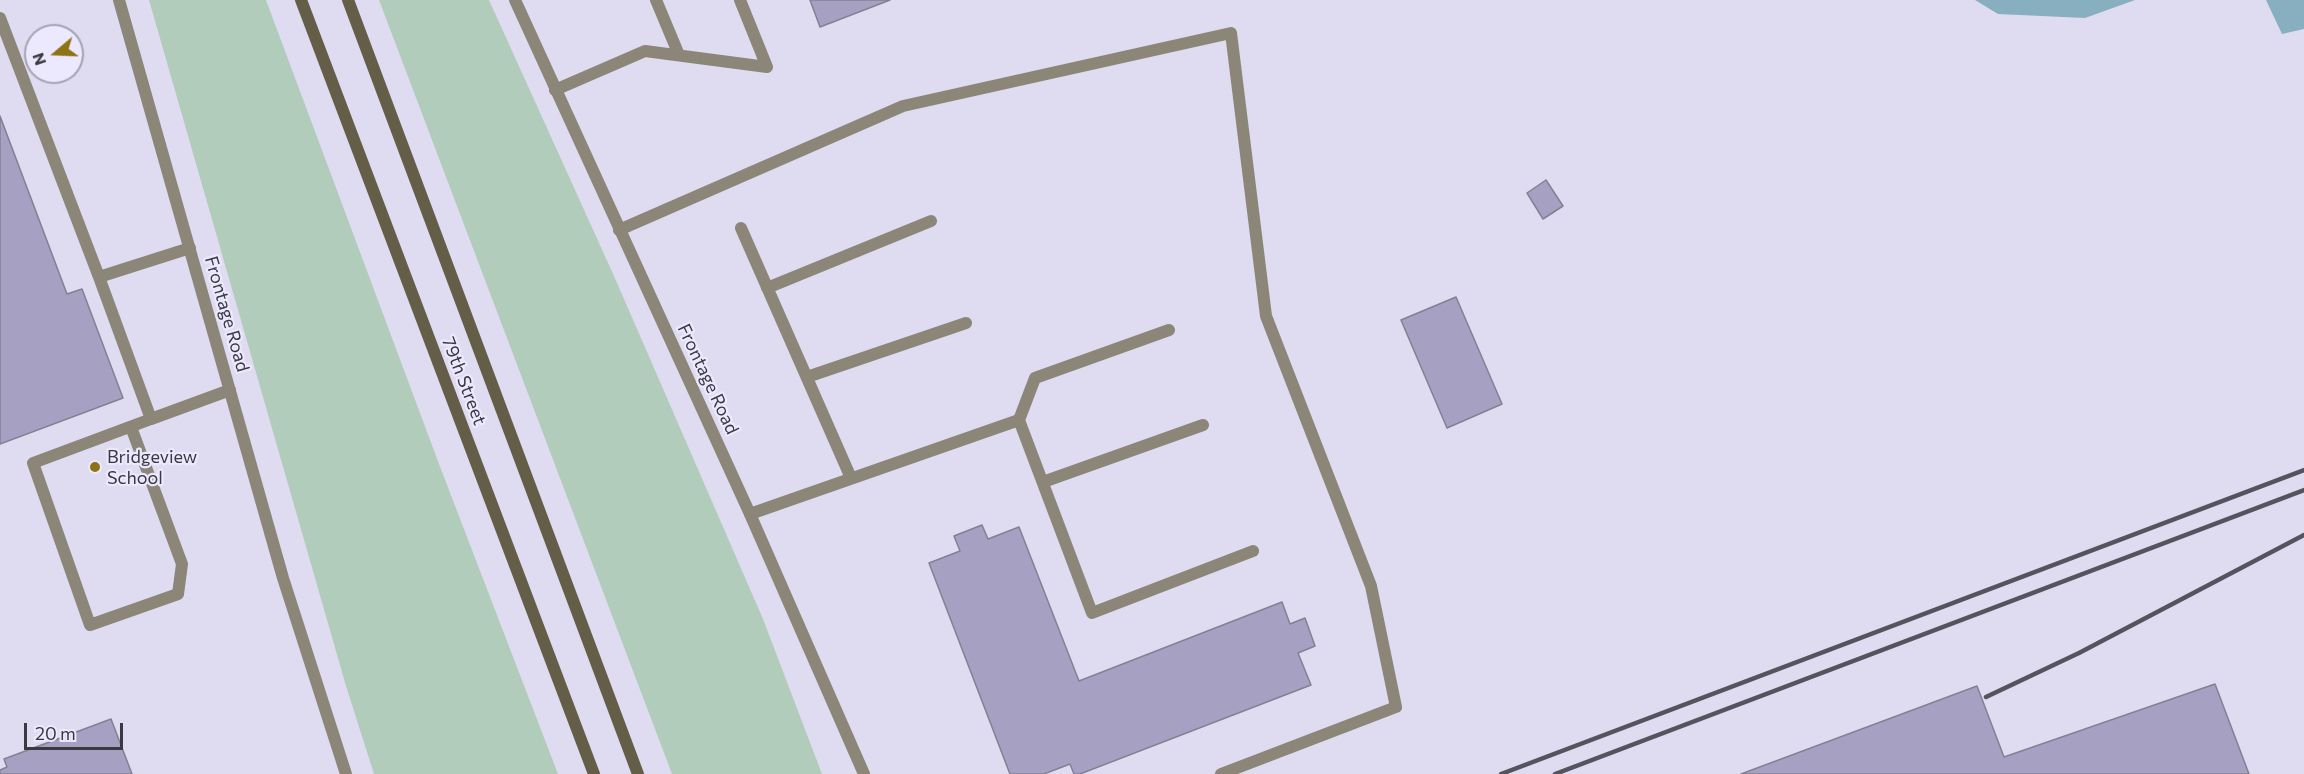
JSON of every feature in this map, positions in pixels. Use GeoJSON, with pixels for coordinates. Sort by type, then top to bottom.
{"type":"FeatureCollection","features":[{"type":"Feature","properties":{"kind":"main road","name":"79th Street"},"geometry":{"type":"LineString","coordinates":[[301,0],[594,774]]}},
{"type":"Feature","properties":{"kind":"main road","name":"79th Street"},"geometry":{"type":"LineString","coordinates":[[348,0],[638,774]]}},
{"type":"Feature","properties":{"kind":"street","name":"Frontage Road"},"geometry":{"type":"LineString","coordinates":[[119,0],[283,578],[346,774]]}},
{"type":"Feature","properties":{"kind":"street","name":"Frontage Road"},"geometry":{"type":"LineString","coordinates":[[515,0],[750,514],[864,774]]}},
{"type":"Feature","properties":{"kind":"street"},"geometry":{"type":"LineString","coordinates":[[656,0],[679,55]]}},
{"type":"Feature","properties":{"kind":"street"},"geometry":{"type":"LineString","coordinates":[[555,90],[645,51],[767,67],[740,0]]}},
{"type":"Feature","properties":{"kind":"street"},"geometry":{"type":"LineString","coordinates":[[0,18],[151,419]]}},
{"type":"Feature","properties":{"kind":"street"},"geometry":{"type":"LineString","coordinates":[[619,230],[903,106],[1231,33],[1266,316],[1371,586],[1396,707],[1221,774]]}},
{"type":"Feature","properties":{"kind":"street"},"geometry":{"type":"LineString","coordinates":[[767,288],[931,221]]}},
{"type":"Feature","properties":{"kind":"street"},"geometry":{"type":"LineString","coordinates":[[741,228],[851,478]]}},
{"type":"Feature","properties":{"kind":"street"},"geometry":{"type":"LineString","coordinates":[[99,277],[190,248]]}},
{"type":"Feature","properties":{"kind":"street"},"geometry":{"type":"LineString","coordinates":[[807,377],[966,323]]}},
{"type":"Feature","properties":{"kind":"street"},"geometry":{"type":"LineString","coordinates":[[1169,330],[1035,378],[1019,420],[1042,482],[1092,613],[1253,551]]}},
{"type":"Feature","properties":{"kind":"street"},"geometry":{"type":"LineString","coordinates":[[130,427],[182,564],[178,594],[90,625],[33,463],[151,419],[230,390]]}},
{"type":"Feature","properties":{"kind":"street"},"geometry":{"type":"LineString","coordinates":[[750,514],[1019,420]]}},
{"type":"Feature","properties":{"kind":"street"},"geometry":{"type":"LineString","coordinates":[[1042,482],[1203,425]]}},
{"type":"Feature","properties":{"kind":"green space"},"geometry":{"type":"Polygon","coordinates":[[[149,0],[266,0],[439,464],[558,774],[374,774],[346,686],[149,0]]]}},
{"type":"Feature","properties":{"kind":"green space"},"geometry":{"type":"Polygon","coordinates":[[[379,0],[489,0],[614,276],[763,619],[822,774],[672,774],[379,0]]]}},
{"type":"Feature","properties":{"kind":"water"},"geometry":{"type":"Polygon","coordinates":[[[1975,0],[2135,0],[2085,18],[1998,14],[1975,0]]]}},
{"type":"Feature","properties":{"kind":"water"},"geometry":{"type":"Polygon","coordinates":[[[2266,0],[2304,0],[2304,29],[2282,34],[2266,0]]]}},
{"type":"Feature","properties":{"kind":"building"},"geometry":{"type":"Polygon","coordinates":[[[810,0],[890,0],[820,27],[810,0]]]}},
{"type":"Feature","properties":{"kind":"building"},"geometry":{"type":"Polygon","coordinates":[[[0,116],[67,294],[82,289],[123,398],[0,444],[0,116]]]}},
{"type":"Feature","properties":{"kind":"building"},"geometry":{"type":"Polygon","coordinates":[[[1546,180],[1563,206],[1543,219],[1527,193],[1546,180]]]}},
{"type":"Feature","properties":{"kind":"building"},"geometry":{"type":"Polygon","coordinates":[[[1456,297],[1502,404],[1447,428],[1401,320],[1456,297]]]}},
{"type":"Feature","properties":{"kind":"building"},"geometry":{"type":"Polygon","coordinates":[[[982,525],[988,539],[1019,527],[1079,681],[1282,602],[1290,624],[1305,618],[1315,646],[1298,653],[1311,685],[1080,774],[1074,774],[1070,764],[1044,774],[1010,774],[929,563],[960,551],[954,536],[982,525]]]}},
{"type":"Feature","properties":{"kind":"building"},"geometry":{"type":"Polygon","coordinates":[[[2215,684],[2249,774],[1741,774],[1977,686],[2004,757],[2215,684]]]}},
{"type":"Feature","properties":{"kind":"building"},"geometry":{"type":"Polygon","coordinates":[[[111,719],[132,774],[0,774],[0,770],[7,767],[4,759],[111,719]]]}},
{"type":"Feature","properties":{"kind":"railway"},"geometry":{"type":"LineString","coordinates":[[1501,774],[2304,470]]}},
{"type":"Feature","properties":{"kind":"railway"},"geometry":{"type":"LineString","coordinates":[[1555,774],[2304,490]]}},
{"type":"Feature","properties":{"kind":"railway"},"geometry":{"type":"LineString","coordinates":[[1986,697],[2079,653],[2304,535]]}},
{"type":"Feature","properties":{"kind":"place","name":"Bridgeview School"},"geometry":{"type":"Point","coordinates":[95,467]}}]}
